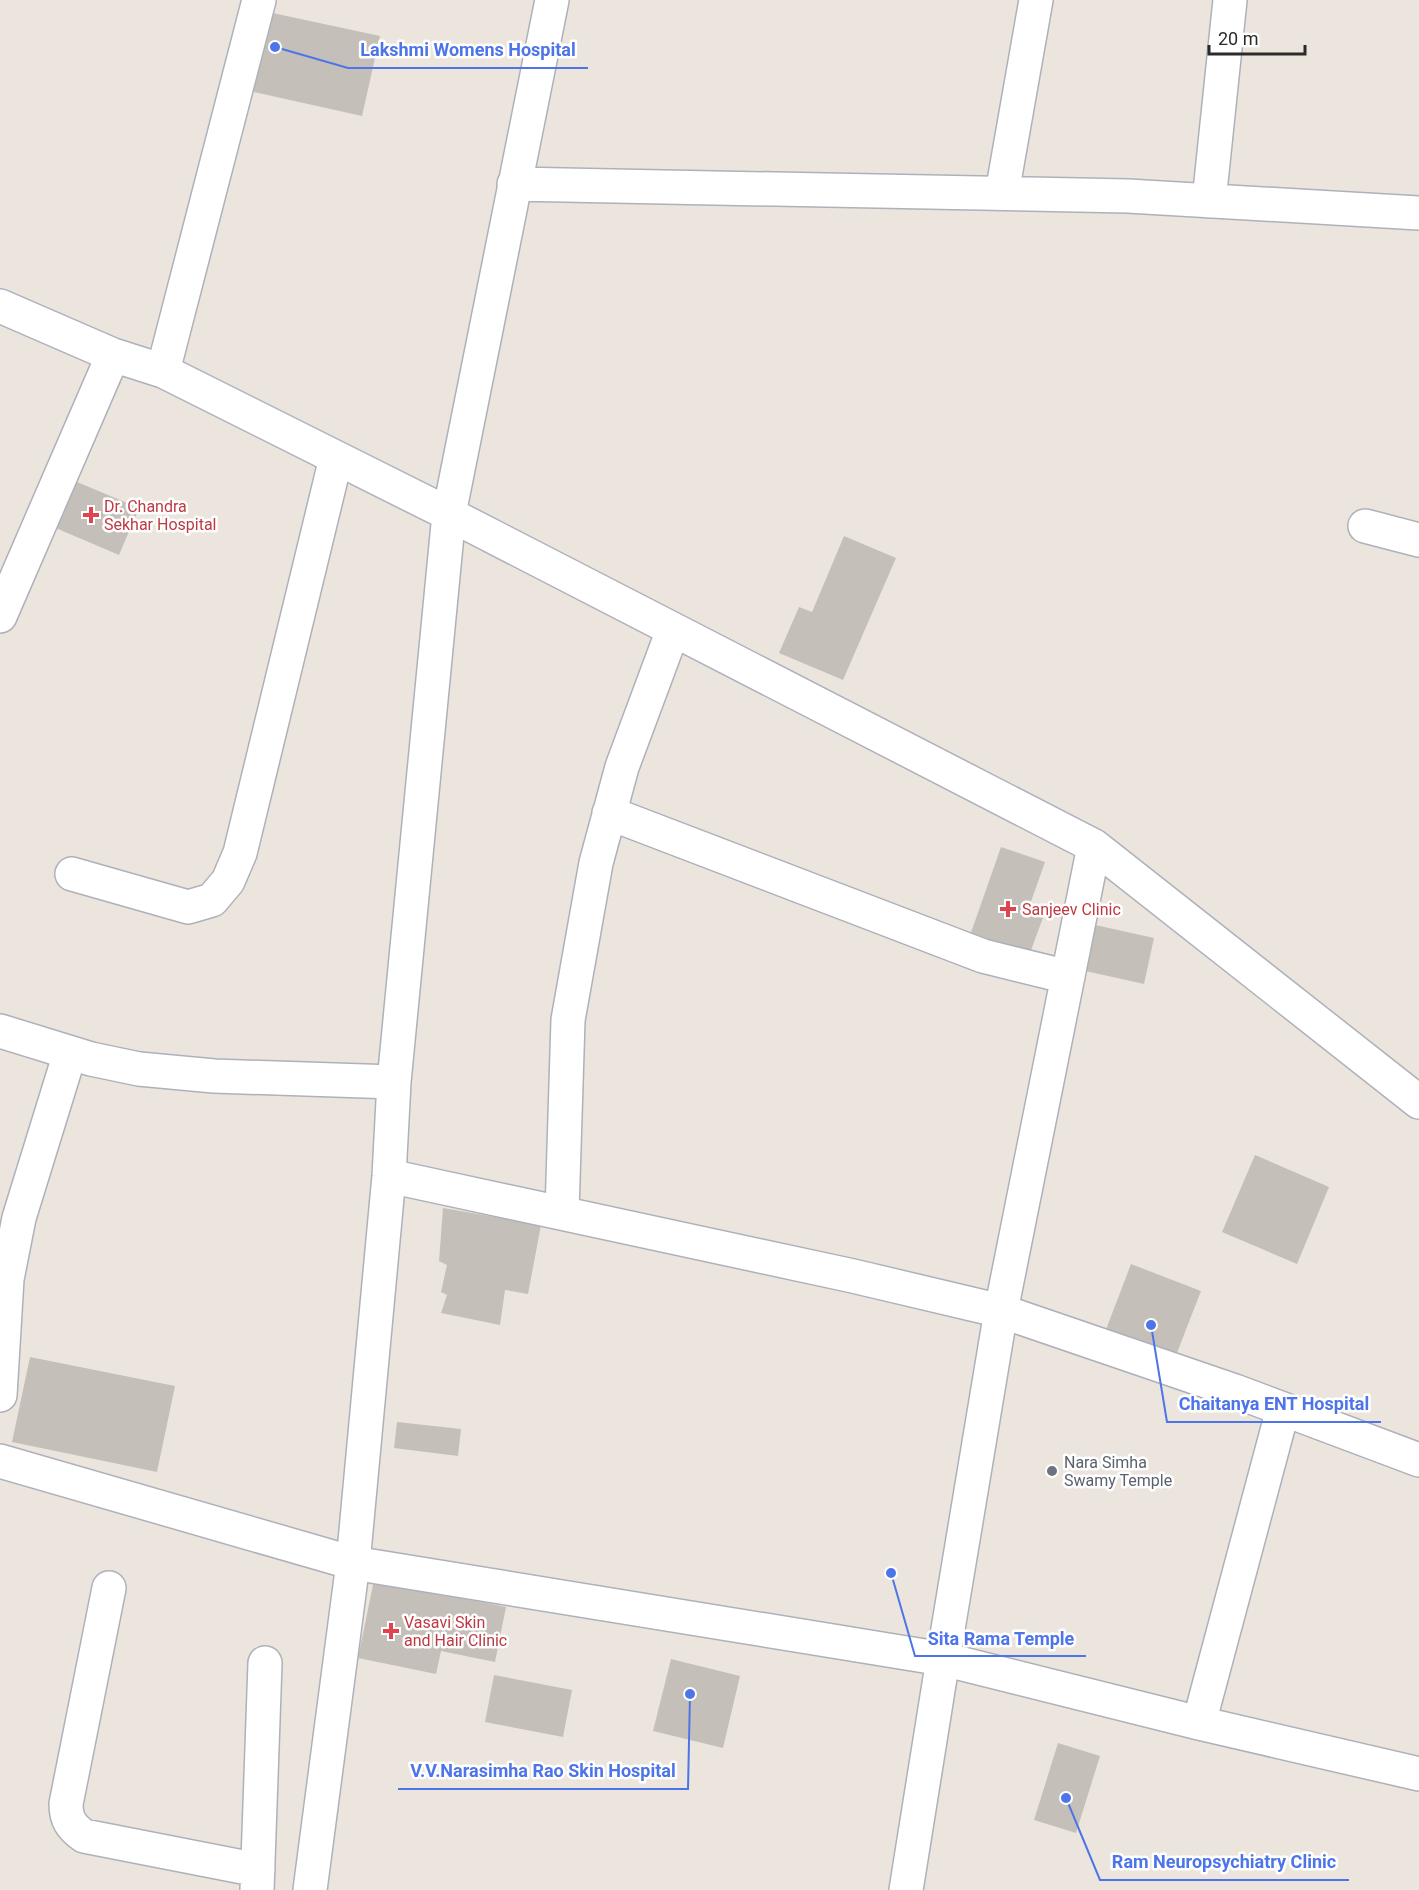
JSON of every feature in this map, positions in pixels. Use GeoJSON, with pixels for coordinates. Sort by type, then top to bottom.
{"type":"FeatureCollection","features":[{"type":"Feature","properties":{"kind":"street"},"geometry":{"type":"LineString","coordinates":[[163,370],[258,0]]}},
{"type":"Feature","properties":{"kind":"street"},"geometry":{"type":"LineString","coordinates":[[310,1890],[353,1563],[389,1176],[394,1082],[449,514],[552,0]]}},
{"type":"Feature","properties":{"kind":"street"},"geometry":{"type":"LineString","coordinates":[[1002,193],[1036,0]]}},
{"type":"Feature","properties":{"kind":"street"},"geometry":{"type":"LineString","coordinates":[[1209,201],[1230,0]]}},
{"type":"Feature","properties":{"kind":"street"},"geometry":{"type":"LineString","coordinates":[[514,184],[1128,196],[1419,213]]}},
{"type":"Feature","properties":{"kind":"street"},"geometry":{"type":"LineString","coordinates":[[0,306],[113,355],[163,370],[449,514],[1094,846],[1419,1102]]}},
{"type":"Feature","properties":{"kind":"street"},"geometry":{"type":"LineString","coordinates":[[0,616],[113,355]]}},
{"type":"Feature","properties":{"kind":"street"},"geometry":{"type":"LineString","coordinates":[[72,874],[188,907],[212,900],[228,881],[240,853],[336,458]]}},
{"type":"Feature","properties":{"kind":"street"},"geometry":{"type":"LineString","coordinates":[[1365,526],[1419,540]]}},
{"type":"Feature","properties":{"kind":"street"},"geometry":{"type":"LineString","coordinates":[[562,1212],[568,1020],[596,863],[622,767],[673,630]]}},
{"type":"Feature","properties":{"kind":"street"},"geometry":{"type":"LineString","coordinates":[[609,813],[983,957],[1068,977]]}},
{"type":"Feature","properties":{"kind":"street"},"geometry":{"type":"LineString","coordinates":[[906,1890],[1001,1311],[1094,846]]}},
{"type":"Feature","properties":{"kind":"street"},"geometry":{"type":"LineString","coordinates":[[0,1031],[91,1059],[139,1069],[214,1076],[394,1082]]}},
{"type":"Feature","properties":{"kind":"street"},"geometry":{"type":"LineString","coordinates":[[0,1395],[7,1280],[19,1218],[70,1053]]}},
{"type":"Feature","properties":{"kind":"street"},"geometry":{"type":"LineString","coordinates":[[389,1176],[853,1276],[1001,1311],[1235,1391],[1419,1460]]}},
{"type":"Feature","properties":{"kind":"street"},"geometry":{"type":"LineString","coordinates":[[1199,1723],[1283,1409]]}},
{"type":"Feature","properties":{"kind":"street"},"geometry":{"type":"LineString","coordinates":[[0,1461],[353,1563],[943,1659],[1199,1723],[1419,1774]]}},
{"type":"Feature","properties":{"kind":"street"},"geometry":{"type":"LineString","coordinates":[[109,1588],[66,1804],[66,1815],[73,1828],[84,1836],[257,1880],[265,1663]]}},
{"type":"Feature","properties":{"kind":"building"},"geometry":{"type":"Polygon","coordinates":[[[268,12],[380,36],[362,116],[250,91],[268,12]]]}},
{"type":"Feature","properties":{"kind":"building"},"geometry":{"type":"Polygon","coordinates":[[[70,479],[139,508],[119,555],[51,526],[70,479]]]}},
{"type":"Feature","properties":{"kind":"building"},"geometry":{"type":"Polygon","coordinates":[[[844,536],[896,558],[843,680],[779,653],[799,607],[812,612],[844,536]]]}},
{"type":"Feature","properties":{"kind":"building"},"geometry":{"type":"Polygon","coordinates":[[[1001,847],[1045,862],[1028,910],[1044,915],[1027,961],[968,941],[1001,847]]]}},
{"type":"Feature","properties":{"kind":"building"},"geometry":{"type":"Polygon","coordinates":[[[1091,924],[1154,938],[1144,984],[1081,970],[1091,924]]]}},
{"type":"Feature","properties":{"kind":"building"},"geometry":{"type":"Polygon","coordinates":[[[1255,1155],[1329,1187],[1297,1264],[1222,1232],[1255,1155]]]}},
{"type":"Feature","properties":{"kind":"building"},"geometry":{"type":"Polygon","coordinates":[[[443,1208],[541,1225],[528,1294],[505,1290],[500,1325],[441,1313],[447,1295],[441,1292],[447,1265],[439,1261],[443,1208]]]}},
{"type":"Feature","properties":{"kind":"building"},"geometry":{"type":"Polygon","coordinates":[[[1131,1264],[1201,1291],[1175,1358],[1105,1332],[1131,1264]]]}},
{"type":"Feature","properties":{"kind":"building"},"geometry":{"type":"Polygon","coordinates":[[[30,1357],[175,1386],[157,1472],[12,1442],[30,1357]]]}},
{"type":"Feature","properties":{"kind":"building"},"geometry":{"type":"Polygon","coordinates":[[[397,1422],[461,1429],[458,1456],[394,1448],[397,1422]]]}},
{"type":"Feature","properties":{"kind":"building"},"geometry":{"type":"Polygon","coordinates":[[[374,1580],[506,1607],[495,1662],[441,1651],[436,1674],[358,1658],[374,1580]]]}},
{"type":"Feature","properties":{"kind":"building"},"geometry":{"type":"Polygon","coordinates":[[[671,1659],[740,1676],[723,1748],[653,1731],[671,1659]]]}},
{"type":"Feature","properties":{"kind":"building"},"geometry":{"type":"Polygon","coordinates":[[[494,1675],[572,1690],[563,1737],[485,1722],[494,1675]]]}},
{"type":"Feature","properties":{"kind":"building"},"geometry":{"type":"Polygon","coordinates":[[[1058,1743],[1100,1756],[1076,1833],[1034,1820],[1058,1743]]]}},
{"type":"Feature","properties":{"kind":"place","name":"Lakshmi Womens Hospital"},"geometry":{"type":"Point","coordinates":[275,47]}},
{"type":"Feature","properties":{"kind":"place","name":"Dr. Chandra Sekhar Hospital"},"geometry":{"type":"Point","coordinates":[91,515]}},
{"type":"Feature","properties":{"kind":"place","name":"Sanjeev Clinic"},"geometry":{"type":"Point","coordinates":[1008,909]}},
{"type":"Feature","properties":{"kind":"place","name":"Chaitanya ENT Hospital"},"geometry":{"type":"Point","coordinates":[1151,1325]}},
{"type":"Feature","properties":{"kind":"place","name":"Nara Simha Swamy Temple"},"geometry":{"type":"Point","coordinates":[1052,1471]}},
{"type":"Feature","properties":{"kind":"place","name":"Sita Rama Temple"},"geometry":{"type":"Point","coordinates":[891,1573]}},
{"type":"Feature","properties":{"kind":"place","name":"Vasavi Skin and Hair Clinic"},"geometry":{"type":"Point","coordinates":[391,1631]}},
{"type":"Feature","properties":{"kind":"place","name":"V.V.Narasimha Rao Skin Hospital"},"geometry":{"type":"Point","coordinates":[690,1694]}},
{"type":"Feature","properties":{"kind":"place","name":"Ram Neuropsychiatry Clinic"},"geometry":{"type":"Point","coordinates":[1066,1798]}}]}
